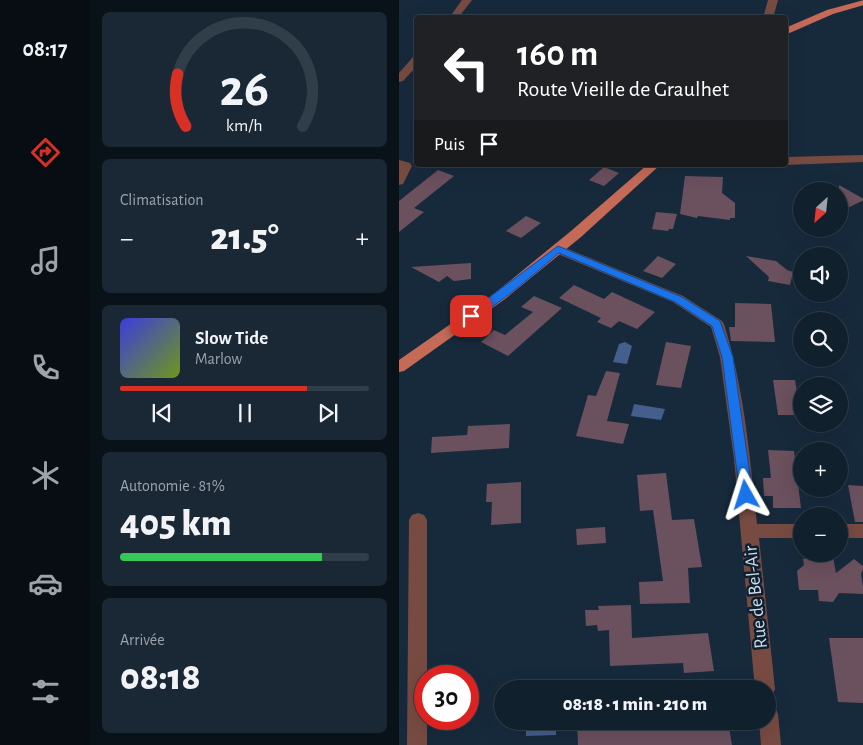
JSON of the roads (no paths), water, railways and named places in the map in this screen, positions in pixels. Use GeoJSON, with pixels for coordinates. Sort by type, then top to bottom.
{"type":"FeatureCollection","features":[{"type":"Feature","properties":{"kind":"main road"},"geometry":{"type":"LineString","coordinates":[[788,31],[830,12],[863,2]]}},
{"type":"Feature","properties":{"kind":"main road"},"geometry":{"type":"LineString","coordinates":[[399,367],[500,296],[558,249],[652,167]]}},
{"type":"Feature","properties":{"kind":"street"},"geometry":{"type":"LineString","coordinates":[[455,15],[467,0]]}},
{"type":"Feature","properties":{"kind":"street"},"geometry":{"type":"LineString","coordinates":[[770,15],[773,0]]}},
{"type":"Feature","properties":{"kind":"street"},"geometry":{"type":"LineString","coordinates":[[399,79],[414,62]]}},
{"type":"Feature","properties":{"kind":"street"},"geometry":{"type":"LineString","coordinates":[[788,161],[863,158]]}},
{"type":"Feature","properties":{"kind":"street"},"geometry":{"type":"LineString","coordinates":[[399,164],[406,166],[399,181]]}},
{"type":"Feature","properties":{"kind":"street","name":"Rue de Bel-Air"},"geometry":{"type":"LineString","coordinates":[[558,249],[678,299],[717,324],[727,357],[742,459],[764,680]]}},
{"type":"Feature","properties":{"kind":"street"},"geometry":{"type":"LineString","coordinates":[[417,745],[418,520]]}},
{"type":"Feature","properties":{"kind":"street"},"geometry":{"type":"LineString","coordinates":[[750,531],[793,531]]}},
{"type":"Feature","properties":{"kind":"street"},"geometry":{"type":"LineString","coordinates":[[848,532],[863,532]]}},
{"type":"Feature","properties":{"kind":"street"},"geometry":{"type":"LineString","coordinates":[[770,730],[771,745]]}},
{"type":"Feature","properties":{"kind":"water"},"geometry":{"type":"Polygon","coordinates":[[[625,342],[632,346],[627,364],[613,362],[619,344],[625,342]]]}},
{"type":"Feature","properties":{"kind":"water"},"geometry":{"type":"Polygon","coordinates":[[[634,404],[665,409],[661,420],[631,416],[634,404]]]}},
{"type":"Feature","properties":{"kind":"water"},"geometry":{"type":"Polygon","coordinates":[[[526,730],[556,730],[556,735],[526,736],[526,730]]]}}]}
